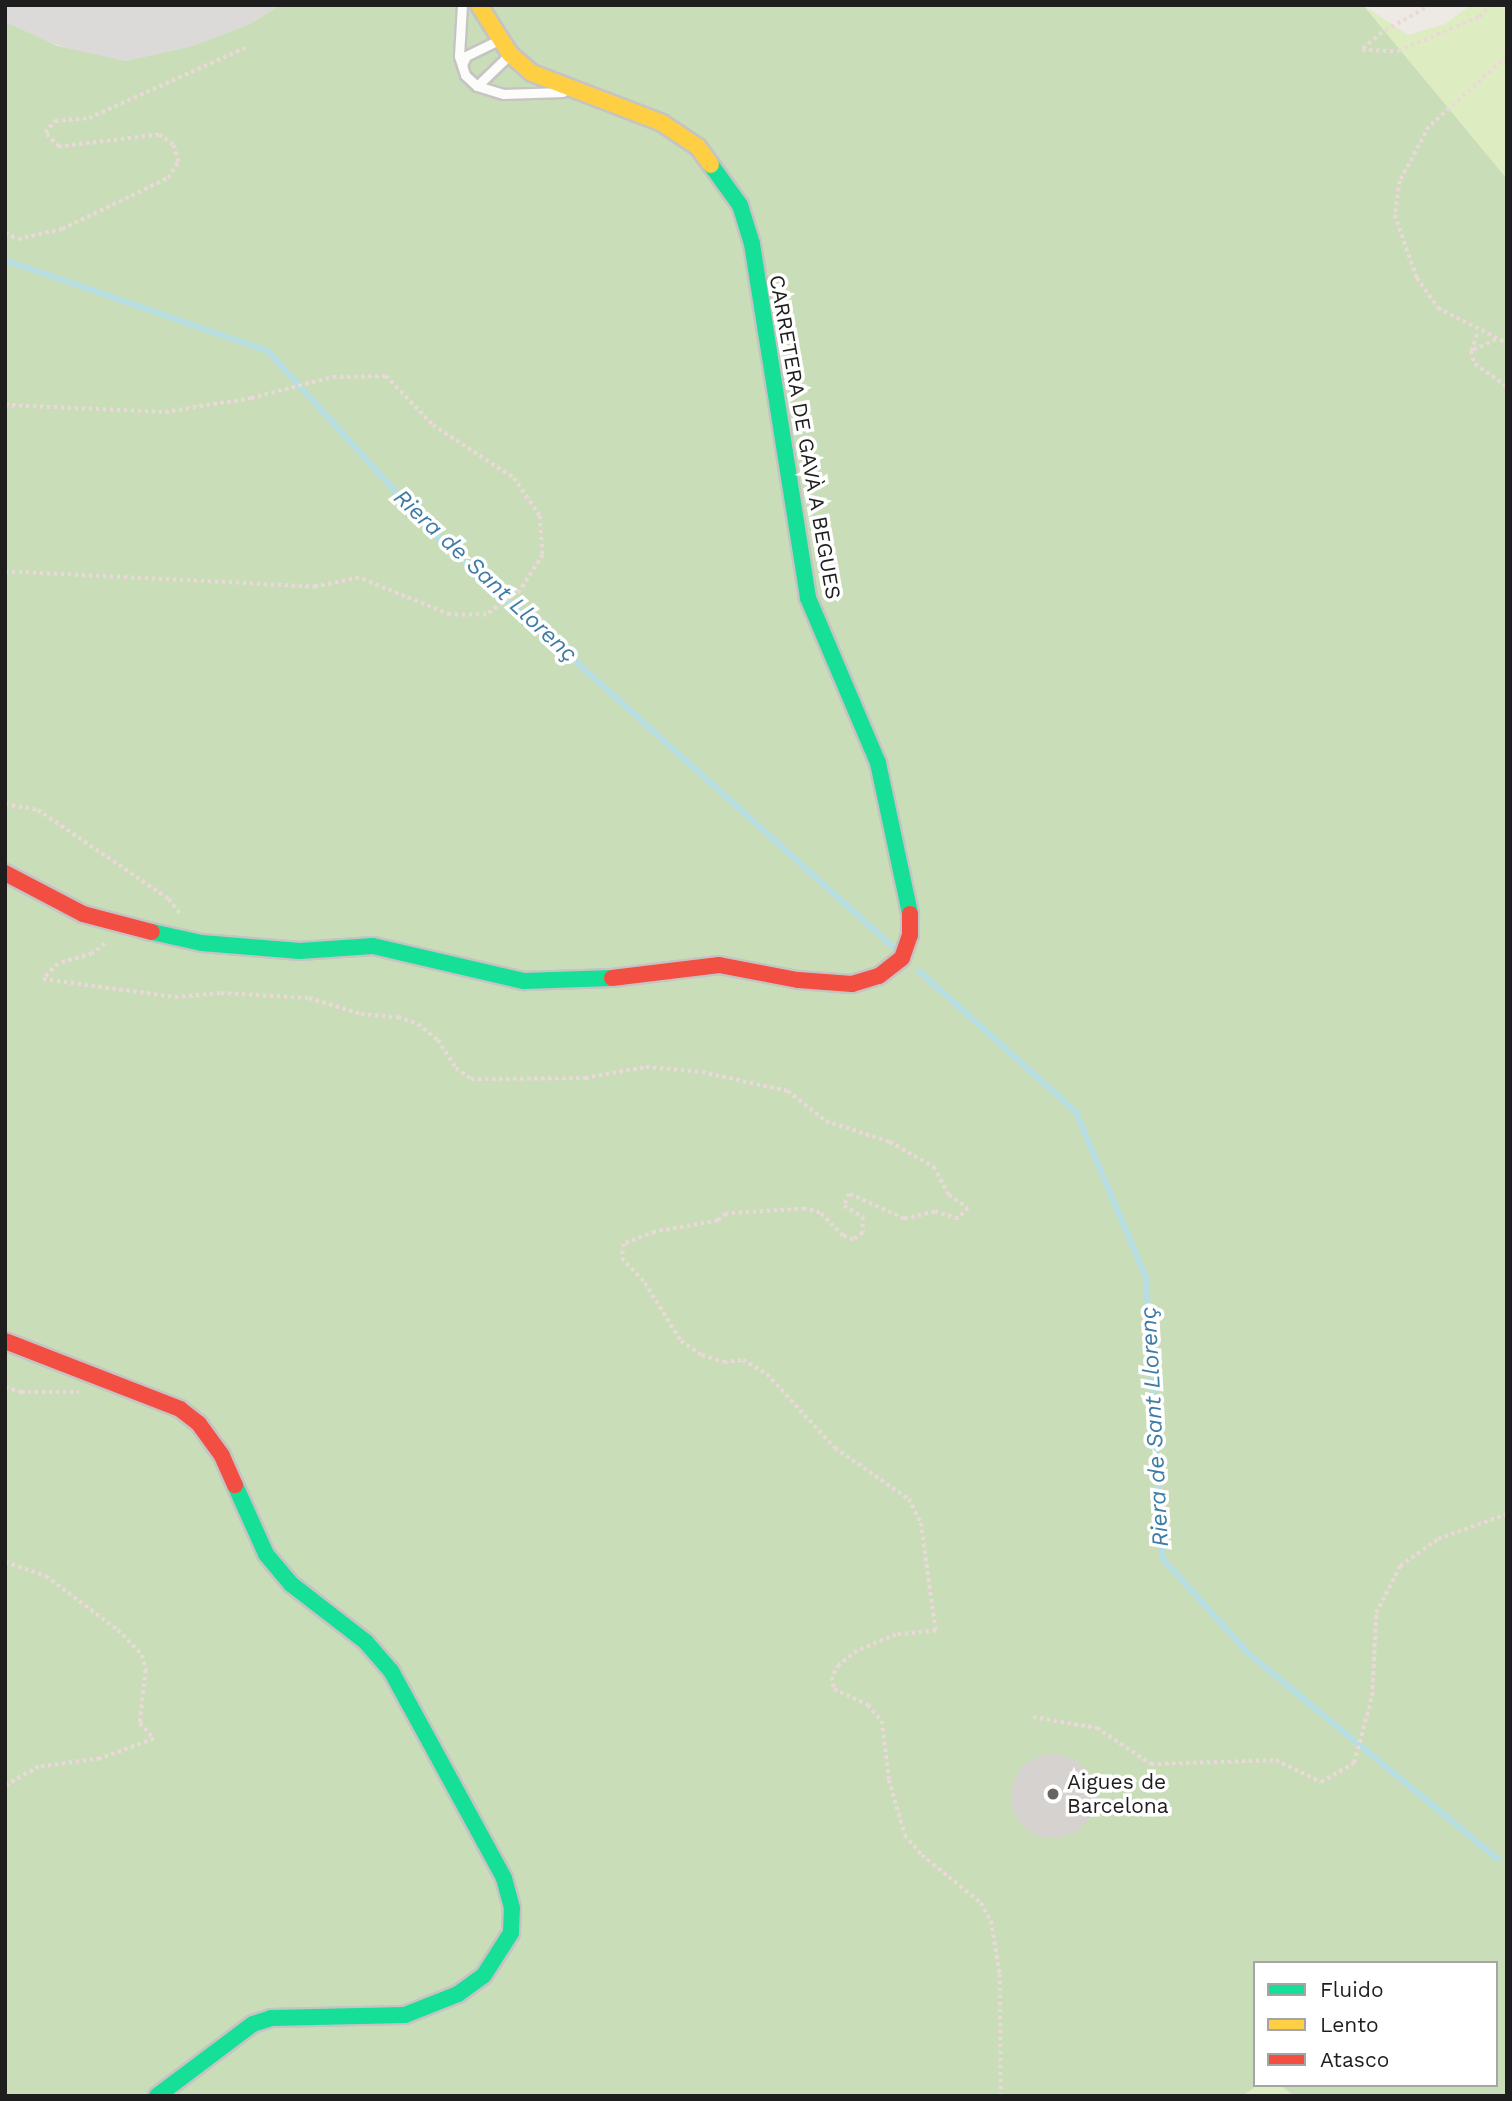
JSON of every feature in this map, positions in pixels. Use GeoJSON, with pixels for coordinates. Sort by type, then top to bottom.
{"type":"FeatureCollection","features":[{"type":"Feature","properties":{"kind":"main road","name":"CARRETERA DE GAVÀ A BEGUES"},"geometry":{"type":"LineString","coordinates":[[5,873],[83,914],[119,925],[202,943],[300,951],[373,946],[535,981],[580,982],[719,965],[798,980],[852,984],[879,976],[902,958],[910,935],[910,914],[878,763],[808,598],[752,244],[740,205],[698,147],[662,122],[532,73],[510,54],[479,5]]}},
{"type":"Feature","properties":{"kind":"main road"},"geometry":{"type":"LineString","coordinates":[[5,1341],[180,1409],[199,1424],[222,1456],[266,1554],[291,1584],[366,1642],[391,1671],[498,1867],[512,1908],[511,1933],[502,1953],[484,1975],[458,1994],[405,2015],[271,2018],[253,2024],[157,2096]]}},
{"type":"Feature","properties":{"kind":"lane"},"geometry":{"type":"LineString","coordinates":[[462,5],[458,46],[462,65],[477,86],[503,94],[575,90]]}},
{"type":"Feature","properties":{"kind":"lane"},"geometry":{"type":"LineString","coordinates":[[462,65],[466,56],[501,40]]}},
{"type":"Feature","properties":{"kind":"lane"},"geometry":{"type":"LineString","coordinates":[[477,86],[510,54]]}},
{"type":"Feature","properties":{"kind":"path"},"geometry":{"type":"LineString","coordinates":[[1431,5],[1382,33],[1362,50],[1398,51],[1479,17],[1491,5]]}},
{"type":"Feature","properties":{"kind":"path"},"geometry":{"type":"LineString","coordinates":[[5,233],[18,239],[62,229],[168,178],[178,162],[173,145],[159,135],[59,146],[45,133],[55,121],[89,118],[245,48]]}},
{"type":"Feature","properties":{"kind":"path"},"geometry":{"type":"LineString","coordinates":[[1507,60],[1429,127],[1400,181],[1395,215],[1417,278],[1438,309],[1496,340],[1507,343]]}},
{"type":"Feature","properties":{"kind":"path"},"geometry":{"type":"LineString","coordinates":[[1478,331],[1471,351],[1475,365],[1507,386]]}},
{"type":"Feature","properties":{"kind":"path"},"geometry":{"type":"LineString","coordinates":[[1471,351],[1496,340]]}},
{"type":"Feature","properties":{"kind":"path"},"geometry":{"type":"LineString","coordinates":[[5,405],[165,412],[251,398],[333,377],[386,376],[433,425],[514,478],[540,516],[543,555],[520,591],[486,615],[450,615],[359,578],[316,587],[5,572]]}},
{"type":"Feature","properties":{"kind":"path"},"geometry":{"type":"LineString","coordinates":[[5,804],[38,810],[169,900],[202,943]]}},
{"type":"Feature","properties":{"kind":"path"},"geometry":{"type":"LineString","coordinates":[[119,925],[92,954],[58,964],[43,979],[175,997],[221,993],[309,998],[361,1014],[398,1017],[418,1024],[438,1040],[456,1068],[471,1079],[585,1078],[646,1067],[702,1072],[788,1091],[826,1121],[890,1142],[934,1167],[948,1195],[968,1208],[958,1219],[935,1213],[904,1219],[849,1194],[844,1206],[863,1217],[863,1234],[853,1240],[843,1236],[820,1213],[805,1209],[726,1214],[718,1221],[655,1232],[624,1244],[622,1258],[645,1283],[681,1341],[702,1355],[724,1362],[743,1360],[767,1374],[835,1448],[909,1499],[921,1523],[936,1631],[896,1635],[857,1651],[839,1664],[832,1677],[834,1689],[868,1706],[882,1721],[889,1780],[905,1835],[922,1855],[981,1903],[991,1921],[1000,1974],[1001,2096]]}},
{"type":"Feature","properties":{"kind":"path"},"geometry":{"type":"LineString","coordinates":[[5,1387],[68,1395],[113,1383]]}},
{"type":"Feature","properties":{"kind":"path"},"geometry":{"type":"LineString","coordinates":[[1033,1717],[1097,1728],[1151,1764],[1276,1760],[1321,1782],[1354,1763],[1372,1696],[1376,1614],[1400,1566],[1438,1539],[1507,1514]]}},
{"type":"Feature","properties":{"kind":"path"},"geometry":{"type":"LineString","coordinates":[[5,1562],[46,1576],[118,1630],[142,1655],[146,1670],[140,1723],[154,1739],[100,1759],[39,1767],[5,1786]]}},
{"type":"Feature","properties":{"kind":"shaded area"},"geometry":{"type":"Polygon","coordinates":[[[5,5],[280,5],[250,24],[192,46],[125,61],[98,58],[24,34],[5,22],[5,5]]]}},
{"type":"Feature","properties":{"kind":"green space"},"geometry":{"type":"Polygon","coordinates":[[[280,5],[1363,5],[1507,179],[1507,2096],[1294,2096],[1283,2087],[1498,2087],[1498,1961],[1253,1961],[1255,2087],[1242,2096],[5,2096],[5,22],[58,46],[125,61],[192,46],[250,24],[280,5]]]}},
{"type":"Feature","properties":{"kind":"green space"},"geometry":{"type":"Polygon","coordinates":[[[1363,5],[1408,35],[1445,24],[1471,5],[1507,5],[1507,179],[1363,5]]]}},
{"type":"Feature","properties":{"kind":"green space"},"geometry":{"type":"Polygon","coordinates":[[[1255,2087],[1283,2087],[1294,2096],[1242,2096],[1255,2087]]]}},
{"type":"Feature","properties":{"kind":"building","name":"Aigues de Barcelona"},"geometry":{"type":"Polygon","coordinates":[[[1053,1754],[1069,1757],[1083,1766],[1092,1780],[1095,1796],[1092,1812],[1083,1826],[1069,1835],[1053,1838],[1037,1835],[1023,1826],[1014,1812],[1011,1796],[1014,1780],[1023,1766],[1037,1757],[1053,1754]]]}},
{"type":"Feature","properties":{"kind":"waterway","name":"Riera de Sant Llorenç"},"geometry":{"type":"LineString","coordinates":[[5,260],[268,351],[434,534],[892,946]]}},
{"type":"Feature","properties":{"kind":"waterway","name":"Riera de Sant Llorenç"},"geometry":{"type":"LineString","coordinates":[[919,971],[1076,1112],[1146,1278],[1162,1558],[1248,1653],[1498,1859]]}},
{"type":"Feature","properties":{"kind":"traffic: fast"},"geometry":{"type":"LineString","coordinates":[[711,165],[740,205],[752,244],[808,598],[878,763],[910,914]]}},
{"type":"Feature","properties":{"kind":"traffic: fast"},"geometry":{"type":"LineString","coordinates":[[152,932],[202,943],[300,951],[373,946],[524,981],[612,978]]}},
{"type":"Feature","properties":{"kind":"traffic: fast"},"geometry":{"type":"LineString","coordinates":[[157,2096],[253,2024],[271,2018],[405,2015],[458,1994],[484,1975],[511,1933],[512,1908],[504,1878],[391,1671],[366,1642],[291,1584],[266,1554],[235,1485]]}},
{"type":"Feature","properties":{"kind":"traffic: slow"},"geometry":{"type":"LineString","coordinates":[[479,5],[510,54],[532,73],[662,123],[698,147],[711,165]]}},
{"type":"Feature","properties":{"kind":"traffic: jam"},"geometry":{"type":"LineString","coordinates":[[5,873],[83,914],[152,932]]}},
{"type":"Feature","properties":{"kind":"traffic: jam"},"geometry":{"type":"LineString","coordinates":[[612,978],[719,965],[798,980],[852,984],[879,976],[902,958],[910,935],[910,914]]}},
{"type":"Feature","properties":{"kind":"traffic: jam"},"geometry":{"type":"LineString","coordinates":[[5,1341],[180,1409],[199,1424],[222,1456],[235,1485]]}},
{"type":"Feature","properties":{"kind":"place","name":"Aigues de Barcelona"},"geometry":{"type":"Point","coordinates":[1053,1794]}}]}
